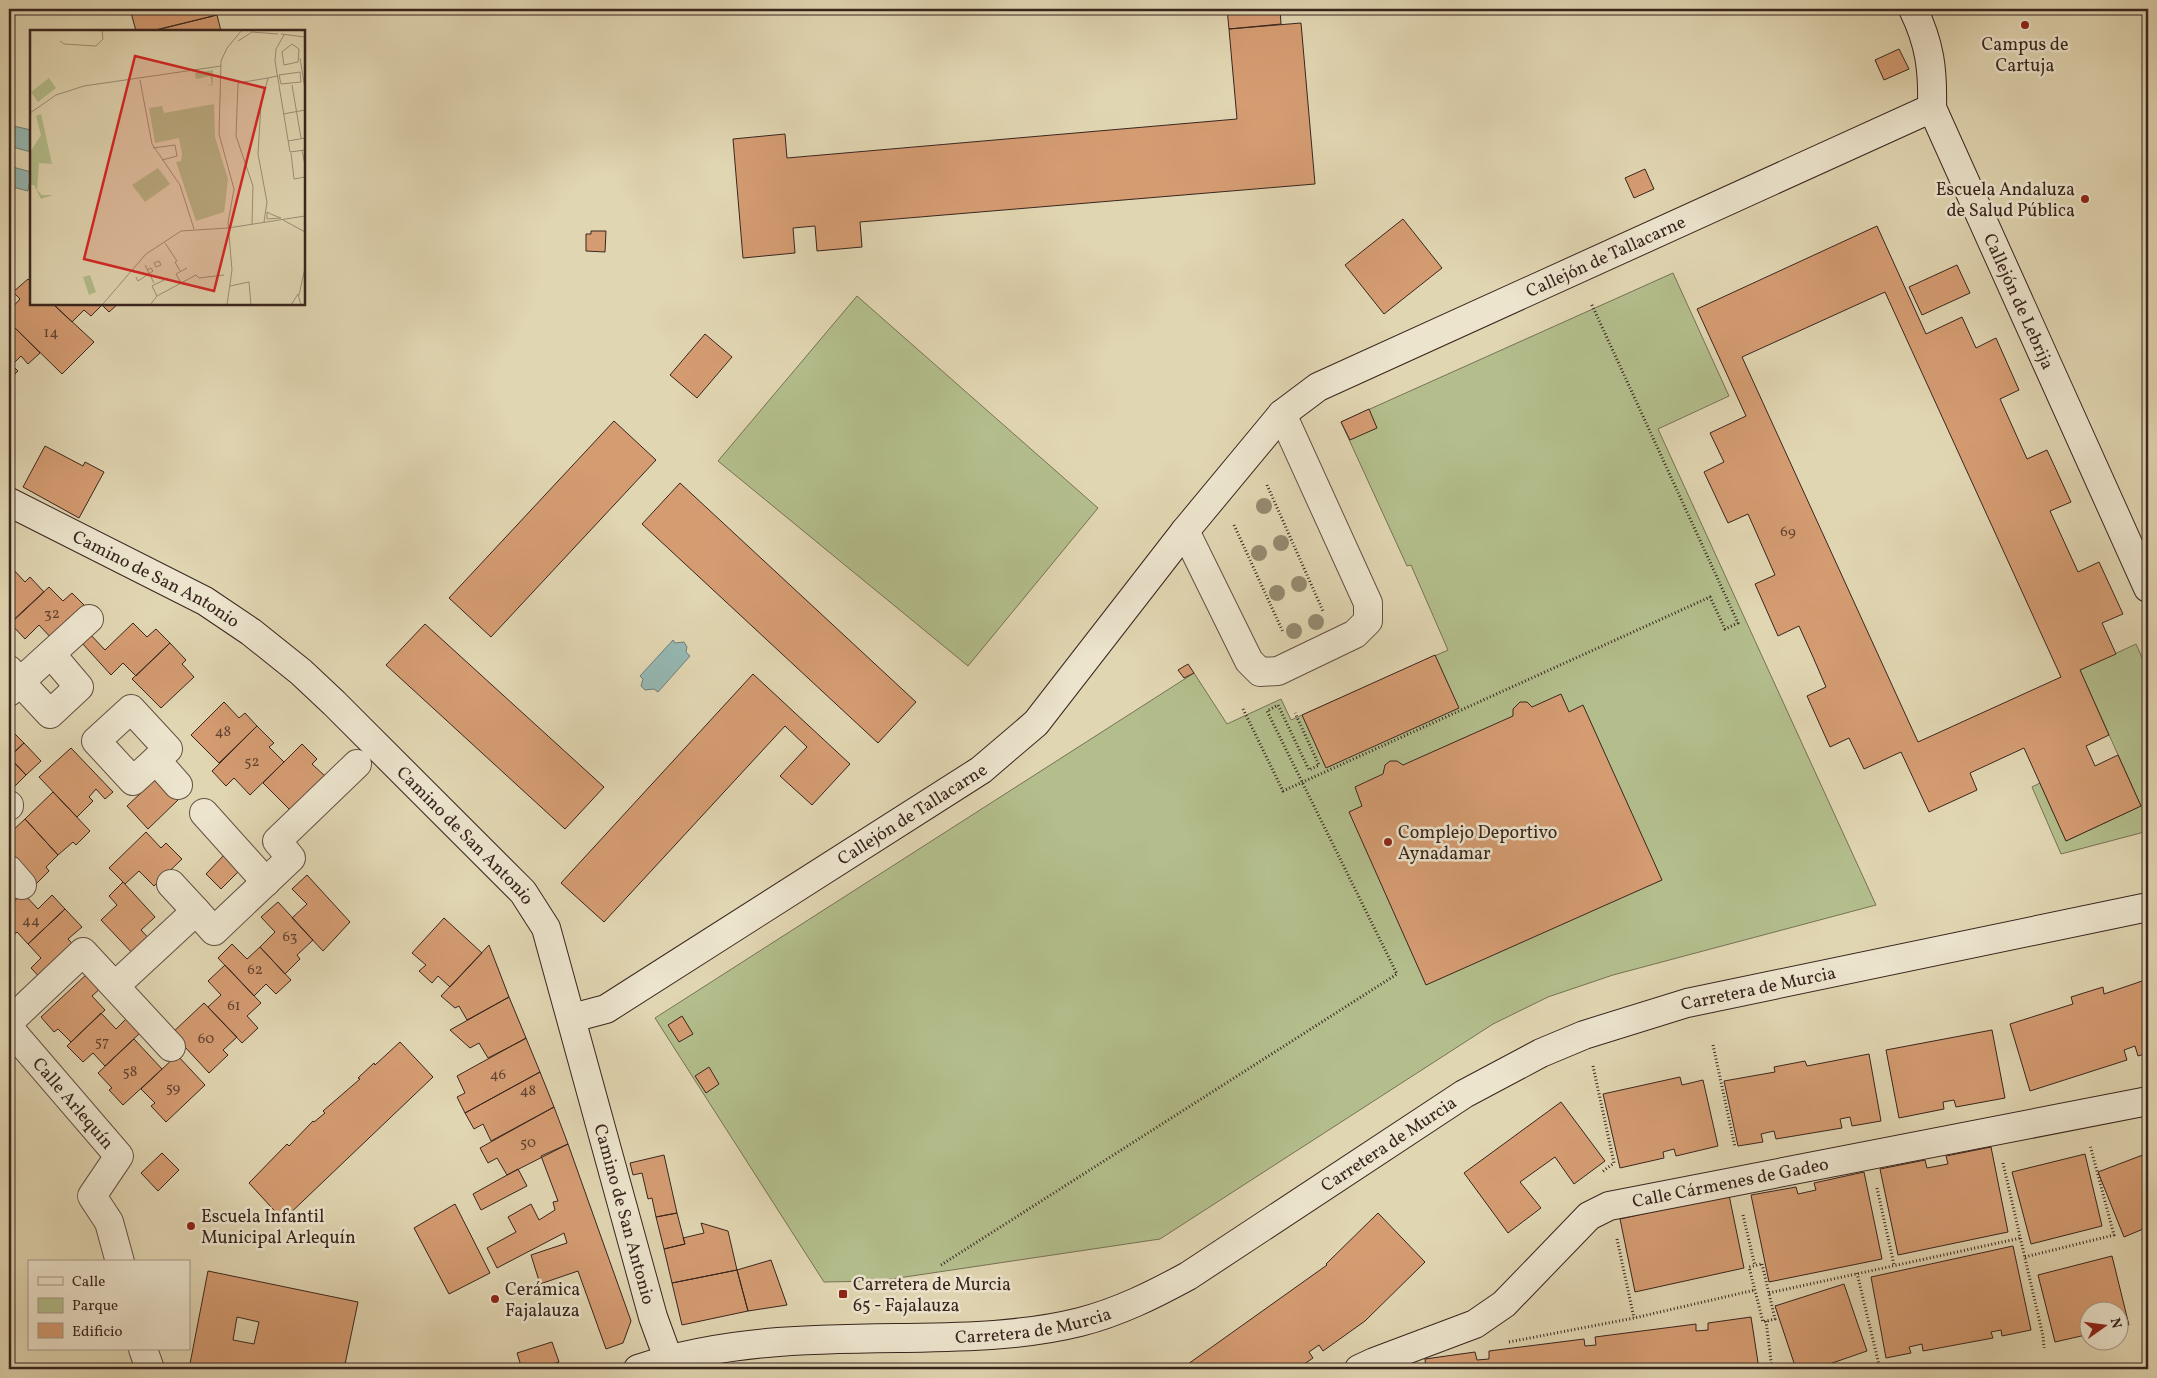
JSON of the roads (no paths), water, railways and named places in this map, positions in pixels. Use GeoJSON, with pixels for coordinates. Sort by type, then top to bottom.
{"type":"FeatureCollection","features":[{"type":"Feature","properties":{"kind":"street","name":"Callejón de Lebrija"},"geometry":{"type":"LineString","coordinates":[[1913,9],[1921,25],[1932,68],[1932,108],[2148,588]]}},
{"type":"Feature","properties":{"kind":"street","name":"Callejón de Tallacarne"},"geometry":{"type":"LineString","coordinates":[[572,1018],[606,1009],[981,770],[1036,722],[1185,531],[1282,414],[1318,387],[1932,108]]}},
{"type":"Feature","properties":{"kind":"street"},"geometry":{"type":"LineString","coordinates":[[1185,531],[1248,661],[1260,672],[1278,671],[1355,634],[1368,621],[1368,603],[1282,414]]}},
{"type":"Feature","properties":{"kind":"street","name":"Camino de San Antonio"},"geometry":{"type":"LineString","coordinates":[[9,502],[205,601],[251,632],[301,672],[524,892],[546,928],[653,1317],[669,1364]]}},
{"type":"Feature","properties":{"kind":"street"},"geometry":{"type":"LineString","coordinates":[[50,654],[80,687],[90,711],[96,741],[133,781],[168,749],[131,709],[90,711],[50,714],[13,681],[50,654],[89,619]]}},
{"type":"Feature","properties":{"kind":"street"},"geometry":{"type":"LineString","coordinates":[[156,760],[178,785]]}},
{"type":"Feature","properties":{"kind":"street"},"geometry":{"type":"LineString","coordinates":[[171,884],[214,931],[227,907],[266,882],[291,858],[277,841],[357,764]]}},
{"type":"Feature","properties":{"kind":"street"},"geometry":{"type":"LineString","coordinates":[[204,813],[266,882]]}},
{"type":"Feature","properties":{"kind":"street","name":"Carretera de Murcia"},"geometry":{"type":"LineString","coordinates":[[638,1369],[669,1364],[714,1348],[757,1343],[999,1335],[1079,1322],[1116,1311],[1188,1276],[1464,1094],[1541,1053],[1584,1035],[1687,1003],[2148,906]]}},
{"type":"Feature","properties":{"kind":"street"},"geometry":{"type":"LineString","coordinates":[[115,986],[196,911]]}},
{"type":"Feature","properties":{"kind":"street"},"geometry":{"type":"LineString","coordinates":[[9,1022],[83,952],[171,1047]]}},
{"type":"Feature","properties":{"kind":"street","name":"Calle Arlequín"},"geometry":{"type":"LineString","coordinates":[[9,1028],[119,1156],[92,1196],[109,1222],[119,1260]]}},
{"type":"Feature","properties":{"kind":"street","name":"Calle Cármenes de Gadeo"},"geometry":{"type":"LineString","coordinates":[[1359,1369],[1475,1324],[1504,1304],[1588,1216],[1609,1206],[2148,1101]]}},
{"type":"Feature","properties":{"kind":"street"},"geometry":{"type":"LineString","coordinates":[[143,1350],[150,1369]]}},
{"type":"Feature","properties":{"kind":"water"},"geometry":{"type":"Polygon","coordinates":[[[9,125],[30,130],[30,152],[9,146],[9,125]]]}},
{"type":"Feature","properties":{"kind":"water"},"geometry":{"type":"Polygon","coordinates":[[[9,166],[30,172],[28,191],[9,186],[9,166]]]}},
{"type":"Feature","properties":{"kind":"water"},"geometry":{"type":"Polygon","coordinates":[[[673,640],[675,643],[684,642],[687,647],[686,652],[690,656],[658,692],[654,689],[645,690],[641,686],[643,679],[640,676],[673,640]]]}},
{"type":"Feature","properties":{"kind":"place","name":"Campus de Cartuja"},"geometry":{"type":"Point","coordinates":[2025,25]}},
{"type":"Feature","properties":{"kind":"place","name":"Escuela Andaluza de Salud Pública"},"geometry":{"type":"Point","coordinates":[2085,199]}},
{"type":"Feature","properties":{"kind":"place","name":"Complejo Deportivo Aynadamar"},"geometry":{"type":"Point","coordinates":[1388,842]}},
{"type":"Feature","properties":{"kind":"place","name":"Escuela Infantil Municipal Arlequín"},"geometry":{"type":"Point","coordinates":[191,1226]}},
{"type":"Feature","properties":{"kind":"place","name":"Carretera de Murcia 65 - Fajalauza"},"geometry":{"type":"Point","coordinates":[843,1294]}},
{"type":"Feature","properties":{"kind":"place","name":"Cerámica Fajalauza"},"geometry":{"type":"Point","coordinates":[495,1299]}}]}
